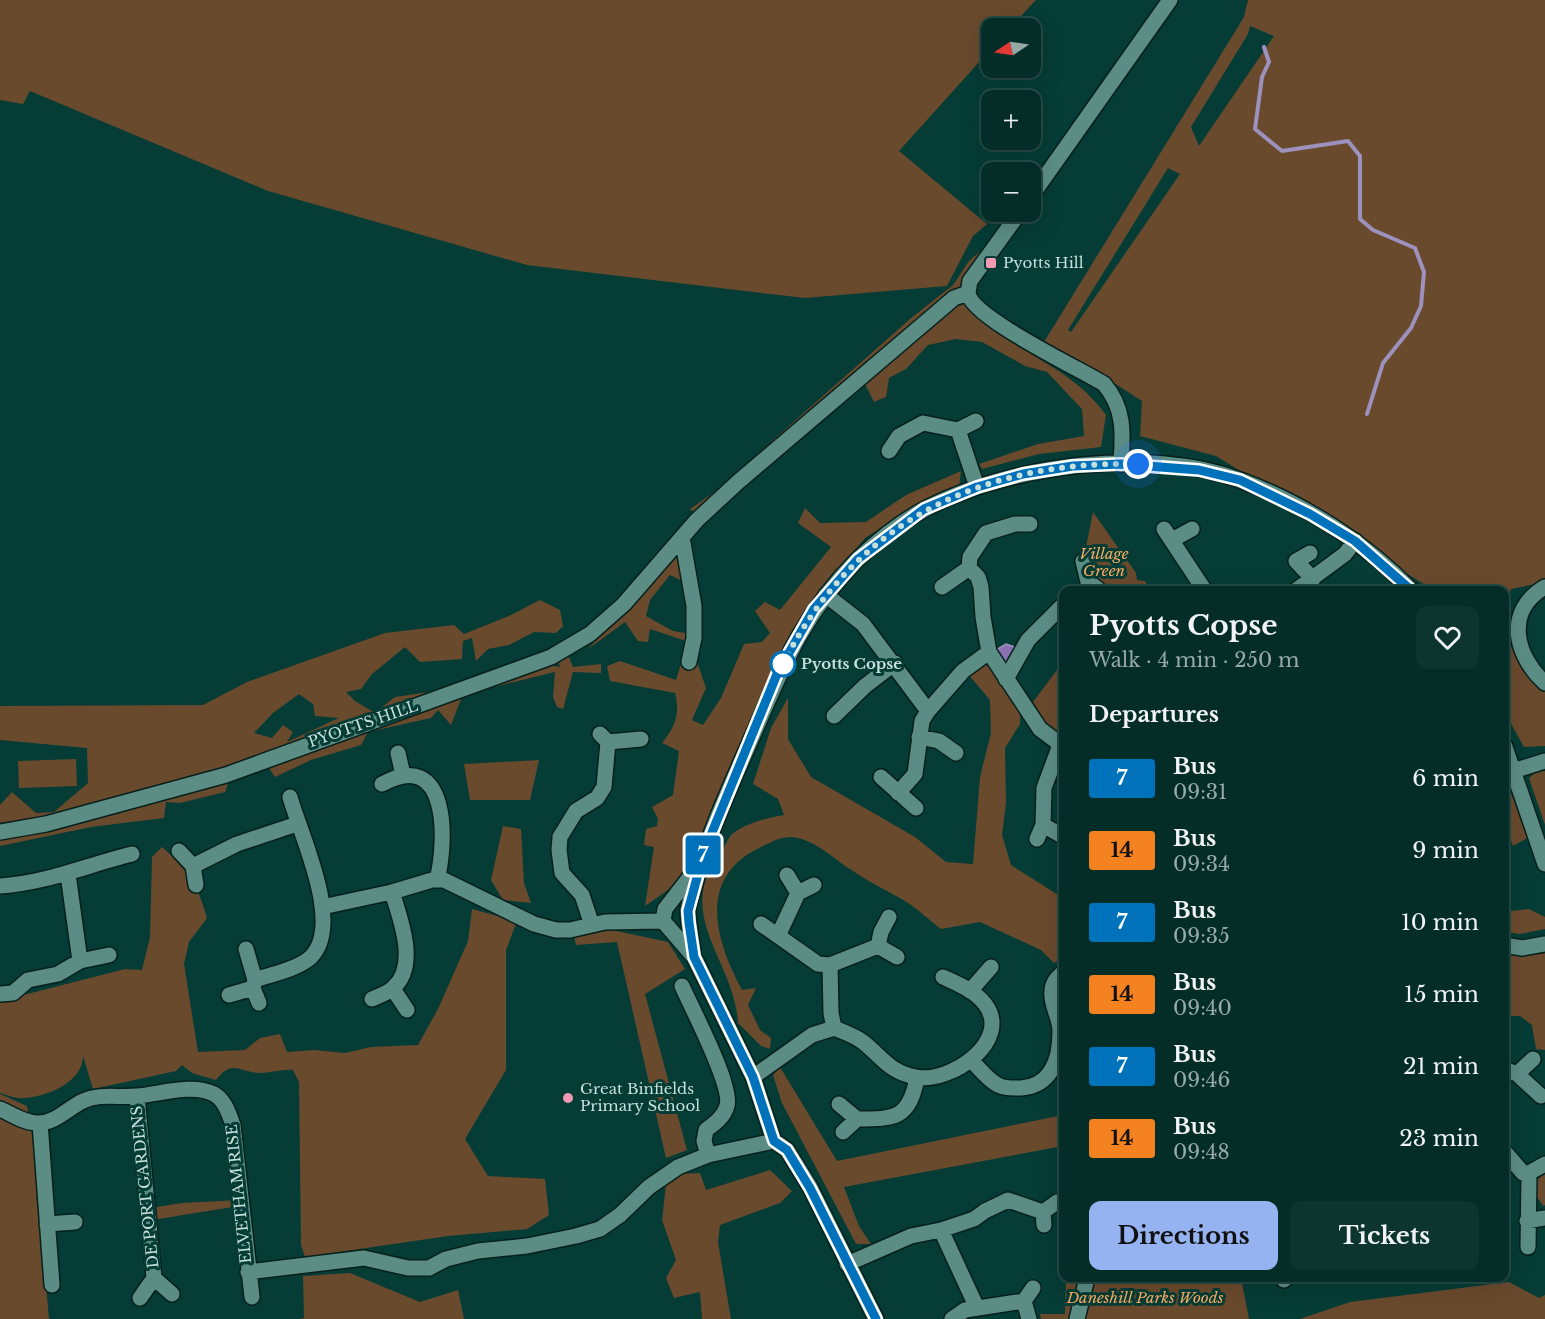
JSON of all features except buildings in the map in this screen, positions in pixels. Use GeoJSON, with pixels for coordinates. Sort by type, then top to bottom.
{"type":"FeatureCollection","features":[{"type":"Feature","properties":{"kind":"street"},"geometry":{"type":"LineString","coordinates":[[1041,182],[1170,0]]}},
{"type":"Feature","properties":{"kind":"street"},"geometry":{"type":"LineString","coordinates":[[1013,222],[970,281],[968,293],[976,306],[994,322],[1072,364],[1110,391],[1122,419],[1121,464]]}},
{"type":"Feature","properties":{"kind":"street","name":"PYOTTS HILL"},"geometry":{"type":"LineString","coordinates":[[0,832],[68,819],[226,775],[551,657],[590,634],[624,604],[682,537],[738,482],[945,305],[968,293]]}},
{"type":"Feature","properties":{"kind":"street"},"geometry":{"type":"LineString","coordinates":[[889,451],[900,436],[923,423],[958,430],[976,421]]}},
{"type":"Feature","properties":{"kind":"street"},"geometry":{"type":"LineString","coordinates":[[958,430],[977,487]]}},
{"type":"Feature","properties":{"kind":"street"},"geometry":{"type":"LineString","coordinates":[[667,918],[681,930],[688,917],[700,864],[777,674],[801,629],[826,595],[858,559],[924,509],[977,487],[1023,474],[1073,466],[1121,464],[1199,470],[1240,480],[1310,514],[1355,541],[1407,586]]}},
{"type":"Feature","properties":{"kind":"street"},"geometry":{"type":"LineString","coordinates":[[942,587],[969,567],[970,557],[986,533],[1015,524],[1030,524]]}},
{"type":"Feature","properties":{"kind":"street"},"geometry":{"type":"LineString","coordinates":[[1192,529],[1168,535],[1202,586]]}},
{"type":"Feature","properties":{"kind":"street"},"geometry":{"type":"LineString","coordinates":[[682,537],[694,606],[694,638],[689,662]]}},
{"type":"Feature","properties":{"kind":"street"},"geometry":{"type":"LineString","coordinates":[[1302,586],[1345,554],[1355,541]]}},
{"type":"Feature","properties":{"kind":"street"},"geometry":{"type":"LineString","coordinates":[[1310,553],[1296,561],[1313,579]]}},
{"type":"Feature","properties":{"kind":"street"},"geometry":{"type":"LineString","coordinates":[[1083,561],[1088,586]]}},
{"type":"Feature","properties":{"kind":"street"},"geometry":{"type":"LineString","coordinates":[[969,567],[978,576],[981,587],[989,652],[1040,729],[1059,744]]}},
{"type":"Feature","properties":{"kind":"street"},"geometry":{"type":"LineString","coordinates":[[1542,589],[1522,610],[1518,629],[1521,648],[1531,670],[1545,683]]}},
{"type":"Feature","properties":{"kind":"street"},"geometry":{"type":"LineString","coordinates":[[826,595],[863,624],[895,663],[928,711]]}},
{"type":"Feature","properties":{"kind":"street"},"geometry":{"type":"LineString","coordinates":[[1006,679],[1028,640],[1059,609]]}},
{"type":"Feature","properties":{"kind":"street"},"geometry":{"type":"LineString","coordinates":[[898,793],[919,766],[919,737],[922,721],[928,711],[963,670],[989,652]]}},
{"type":"Feature","properties":{"kind":"street"},"geometry":{"type":"LineString","coordinates":[[834,716],[865,686],[895,663]]}},
{"type":"Feature","properties":{"kind":"street"},"geometry":{"type":"LineString","coordinates":[[919,737],[939,741],[956,753]]}},
{"type":"Feature","properties":{"kind":"street"},"geometry":{"type":"LineString","coordinates":[[592,925],[582,896],[562,873],[560,837],[576,811],[597,798],[604,787],[604,738],[641,739]]}},
{"type":"Feature","properties":{"kind":"street"},"geometry":{"type":"LineString","coordinates":[[398,753],[403,775]]}},
{"type":"Feature","properties":{"kind":"street"},"geometry":{"type":"LineString","coordinates":[[1059,753],[1044,788],[1040,832],[1059,836]]}},
{"type":"Feature","properties":{"kind":"street"},"geometry":{"type":"LineString","coordinates":[[1509,759],[1545,864]]}},
{"type":"Feature","properties":{"kind":"street"},"geometry":{"type":"LineString","coordinates":[[1513,771],[1545,761]]}},
{"type":"Feature","properties":{"kind":"street"},"geometry":{"type":"LineString","coordinates":[[382,784],[403,775],[415,776],[426,783],[440,800],[443,844],[437,880]]}},
{"type":"Feature","properties":{"kind":"street"},"geometry":{"type":"LineString","coordinates":[[881,777],[916,808]]}},
{"type":"Feature","properties":{"kind":"street"},"geometry":{"type":"LineString","coordinates":[[229,994],[311,957],[317,948],[322,907],[314,863],[297,824],[290,797]]}},
{"type":"Feature","properties":{"kind":"street"},"geometry":{"type":"LineString","coordinates":[[193,866],[237,844],[297,824]]}},
{"type":"Feature","properties":{"kind":"street"},"geometry":{"type":"LineString","coordinates":[[179,851],[193,866],[196,885]]}},
{"type":"Feature","properties":{"kind":"street"},"geometry":{"type":"LineString","coordinates":[[0,886],[27,884],[68,874],[85,865],[132,854]]}},
{"type":"Feature","properties":{"kind":"street"},"geometry":{"type":"LineString","coordinates":[[667,918],[700,864]]}},
{"type":"Feature","properties":{"kind":"street"},"geometry":{"type":"LineString","coordinates":[[68,874],[80,961]]}},
{"type":"Feature","properties":{"kind":"street"},"geometry":{"type":"LineString","coordinates":[[787,874],[798,893]]}},
{"type":"Feature","properties":{"kind":"street"},"geometry":{"type":"LineString","coordinates":[[322,907],[437,880],[459,886],[534,924],[570,930],[605,922],[644,922],[667,918],[677,904],[688,917],[694,957]]}},
{"type":"Feature","properties":{"kind":"street"},"geometry":{"type":"LineString","coordinates":[[778,936],[798,893],[814,885]]}},
{"type":"Feature","properties":{"kind":"street"},"geometry":{"type":"LineString","coordinates":[[372,999],[393,989],[402,972],[407,948],[392,892]]}},
{"type":"Feature","properties":{"kind":"street"},"geometry":{"type":"LineString","coordinates":[[878,946],[881,932],[889,917]]}},
{"type":"Feature","properties":{"kind":"street"},"geometry":{"type":"LineString","coordinates":[[667,918],[694,957],[753,1077],[774,1141],[787,1150],[810,1188],[876,1319]]}},
{"type":"Feature","properties":{"kind":"street"},"geometry":{"type":"LineString","coordinates":[[761,924],[818,964],[830,965],[878,946]]}},
{"type":"Feature","properties":{"kind":"street"},"geometry":{"type":"LineString","coordinates":[[1509,946],[1522,948],[1545,944]]}},
{"type":"Feature","properties":{"kind":"street"},"geometry":{"type":"LineString","coordinates":[[878,946],[897,957]]}},
{"type":"Feature","properties":{"kind":"street"},"geometry":{"type":"LineString","coordinates":[[246,949],[259,1003]]}},
{"type":"Feature","properties":{"kind":"street"},"geometry":{"type":"LineString","coordinates":[[0,994],[13,993],[28,980],[58,974],[80,961],[110,955]]}},
{"type":"Feature","properties":{"kind":"street"},"geometry":{"type":"LineString","coordinates":[[830,965],[831,1013],[834,1028]]}},
{"type":"Feature","properties":{"kind":"street"},"geometry":{"type":"LineString","coordinates":[[970,991],[991,967]]}},
{"type":"Feature","properties":{"kind":"street"},"geometry":{"type":"LineString","coordinates":[[753,1077],[812,1035],[834,1028],[864,1043],[889,1067],[917,1078],[941,1077],[958,1070],[971,1060],[984,1044],[992,1029],[991,1015],[985,1004],[970,991],[943,977]]}},
{"type":"Feature","properties":{"kind":"street"},"geometry":{"type":"LineString","coordinates":[[1059,977],[1054,982],[1052,1004],[1059,1024]]}},
{"type":"Feature","properties":{"kind":"street"},"geometry":{"type":"LineString","coordinates":[[682,986],[727,1088],[727,1107],[706,1130],[704,1141],[708,1155]]}},
{"type":"Feature","properties":{"kind":"street"},"geometry":{"type":"LineString","coordinates":[[393,989],[408,1010]]}},
{"type":"Feature","properties":{"kind":"street"},"geometry":{"type":"LineString","coordinates":[[1533,1059],[1511,1071],[1542,1096]]}},
{"type":"Feature","properties":{"kind":"street"},"geometry":{"type":"LineString","coordinates":[[971,1060],[998,1086],[1012,1089],[1030,1088],[1039,1084],[1059,1064]]}},
{"type":"Feature","properties":{"kind":"street"},"geometry":{"type":"LineString","coordinates":[[839,1104],[857,1119],[889,1119],[899,1115],[907,1108],[917,1078]]}},
{"type":"Feature","properties":{"kind":"street","name":"ELVETHAM RISE"},"geometry":{"type":"LineString","coordinates":[[40,1123],[58,1118],[83,1101],[97,1096],[136,1096],[202,1090],[216,1095],[226,1106],[233,1125],[252,1297]]}},
{"type":"Feature","properties":{"kind":"street","name":"DE PORT GARDENS"},"geometry":{"type":"LineString","coordinates":[[136,1096],[154,1278],[140,1298]]}},
{"type":"Feature","properties":{"kind":"street"},"geometry":{"type":"LineString","coordinates":[[0,1109],[24,1121],[40,1123],[52,1285]]}},
{"type":"Feature","properties":{"kind":"street"},"geometry":{"type":"LineString","coordinates":[[843,1132],[857,1119]]}},
{"type":"Feature","properties":{"kind":"street","name":"ELVETHAM RISE"},"geometry":{"type":"LineString","coordinates":[[248,1272],[364,1258],[408,1268],[429,1268],[446,1258],[478,1251],[527,1246],[576,1236],[600,1229],[668,1174],[708,1155],[774,1141]]}},
{"type":"Feature","properties":{"kind":"street"},"geometry":{"type":"LineString","coordinates":[[1509,1156],[1523,1173],[1529,1173],[1545,1164]]}},
{"type":"Feature","properties":{"kind":"street"},"geometry":{"type":"LineString","coordinates":[[1528,1247],[1529,1173]]}},
{"type":"Feature","properties":{"kind":"street"},"geometry":{"type":"LineString","coordinates":[[847,1264],[911,1236],[941,1230],[974,1219],[984,1211],[1008,1200],[1044,1218],[1057,1202]]}},
{"type":"Feature","properties":{"kind":"street"},"geometry":{"type":"LineString","coordinates":[[1527,1221],[1545,1218]]}},
{"type":"Feature","properties":{"kind":"street"},"geometry":{"type":"LineString","coordinates":[[47,1224],[75,1222]]}},
{"type":"Feature","properties":{"kind":"street"},"geometry":{"type":"LineString","coordinates":[[941,1230],[977,1308]]}},
{"type":"Feature","properties":{"kind":"street","name":"DE PORT GARDENS"},"geometry":{"type":"LineString","coordinates":[[154,1278],[172,1294]]}},
{"type":"Feature","properties":{"kind":"street"},"geometry":{"type":"LineString","coordinates":[[1077,1319],[1086,1282]]}},
{"type":"Feature","properties":{"kind":"street"},"geometry":{"type":"LineString","coordinates":[[952,1319],[965,1310],[1029,1294],[1029,1319]]}},
{"type":"Feature","properties":{"kind":"green space"},"geometry":{"type":"Polygon","coordinates":[[[0,0],[1036,0],[1019,18],[981,18],[981,60],[899,151],[981,219],[981,222],[987,224],[973,236],[947,286],[805,298],[527,265],[268,191],[30,91],[23,104],[0,100],[0,0]]]}},
{"type":"Feature","properties":{"kind":"green space"},"geometry":{"type":"Polygon","coordinates":[[[1248,0],[1545,0],[1545,582],[1511,589],[1509,594],[1509,586],[1427,586],[1216,456],[1140,436],[1142,401],[1075,358],[1044,342],[1244,17],[1248,0]],[[1250,26],[1248,34],[1191,127],[1199,146],[1274,36],[1250,26]],[[1168,168],[1068,330],[1071,332],[1180,174],[1168,168]]]}},
{"type":"Feature","properties":{"kind":"green space"},"geometry":{"type":"Polygon","coordinates":[[[983,249],[989,252],[967,305],[987,326],[1067,377],[1094,400],[1106,415],[1101,447],[1039,454],[982,469],[979,464],[1038,444],[1084,436],[1082,409],[1047,372],[1025,366],[982,342],[956,339],[928,345],[906,369],[889,378],[886,397],[874,402],[864,382],[748,484],[699,516],[690,509],[713,493],[910,319],[953,285],[969,261],[983,249]]]}},
{"type":"Feature","properties":{"kind":"green space"},"geometry":{"type":"Polygon","coordinates":[[[961,471],[959,488],[914,507],[865,538],[806,608],[784,645],[755,710],[693,867],[668,890],[645,906],[654,847],[644,845],[646,829],[657,826],[658,819],[652,807],[673,795],[679,751],[662,743],[676,719],[675,693],[610,681],[607,666],[620,661],[676,680],[684,654],[696,659],[706,688],[692,720],[703,725],[721,698],[744,644],[762,642],[770,633],[755,611],[765,602],[780,610],[831,547],[798,523],[805,508],[820,523],[866,522],[906,495],[961,471]]]}},
{"type":"Feature","properties":{"kind":"green space","name":"Village Green"},"geometry":{"type":"Polygon","coordinates":[[[1093,512],[1136,573],[1137,580],[1145,581],[1148,586],[1096,586],[1083,562],[1093,512]]]}},
{"type":"Feature","properties":{"kind":"green space"},"geometry":{"type":"Polygon","coordinates":[[[683,551],[684,582],[670,575],[650,600],[646,616],[673,631],[691,634],[689,642],[650,629],[648,642],[638,641],[625,622],[588,649],[674,556],[683,551]]]}},
{"type":"Feature","properties":{"kind":"green space"},"geometry":{"type":"Polygon","coordinates":[[[540,600],[560,610],[563,626],[556,633],[534,632],[509,645],[488,649],[476,661],[472,638],[463,641],[462,659],[420,662],[405,647],[372,674],[361,689],[346,692],[355,701],[375,713],[395,697],[436,691],[488,672],[491,681],[549,665],[560,667],[558,661],[569,657],[573,667],[601,664],[601,673],[573,672],[563,709],[557,707],[553,697],[555,672],[494,687],[461,699],[451,725],[438,710],[431,718],[368,732],[361,745],[311,760],[275,777],[269,768],[229,781],[225,792],[180,803],[166,802],[164,818],[91,827],[0,846],[0,805],[12,792],[36,813],[54,812],[88,783],[87,748],[0,740],[0,706],[203,705],[247,682],[385,633],[454,625],[464,634],[511,615],[540,600]],[[299,694],[273,713],[254,733],[272,738],[283,725],[293,732],[287,742],[339,718],[315,716],[313,704],[299,694]]]}},
{"type":"Feature","properties":{"kind":"green space"},"geometry":{"type":"Polygon","coordinates":[[[1509,645],[1527,672],[1545,690],[1545,746],[1524,747],[1509,720],[1509,645]]]}},
{"type":"Feature","properties":{"kind":"green space"},"geometry":{"type":"Polygon","coordinates":[[[987,657],[1020,710],[1020,724],[1005,748],[1006,803],[1002,835],[1011,865],[1059,895],[1059,960],[1054,963],[1041,950],[980,922],[941,929],[910,904],[846,867],[827,852],[806,840],[793,837],[778,839],[739,861],[726,876],[719,894],[717,912],[719,932],[725,951],[742,990],[756,988],[748,1005],[760,1030],[771,1038],[770,1049],[761,1046],[738,1023],[734,1000],[704,917],[703,896],[708,874],[732,834],[750,824],[784,815],[778,799],[753,784],[771,728],[788,698],[788,739],[811,777],[915,837],[946,862],[973,864],[980,777],[991,733],[990,700],[968,674],[987,657]]]}},
{"type":"Feature","properties":{"kind":"green space"},"geometry":{"type":"Polygon","coordinates":[[[1059,667],[1059,746],[1041,725],[1040,713],[1033,702],[1059,667]]]}},
{"type":"Feature","properties":{"kind":"green space"},"geometry":{"type":"Polygon","coordinates":[[[76,759],[77,786],[19,788],[18,761],[76,759]]]}},
{"type":"Feature","properties":{"kind":"green space"},"geometry":{"type":"Polygon","coordinates":[[[539,760],[530,800],[470,800],[464,764],[539,760]]]}},
{"type":"Feature","properties":{"kind":"green space"},"geometry":{"type":"Polygon","coordinates":[[[1542,767],[1545,772],[1545,825],[1529,778],[1542,767]]]}},
{"type":"Feature","properties":{"kind":"green space"},"geometry":{"type":"Polygon","coordinates":[[[1509,788],[1529,837],[1513,846],[1509,835],[1509,788]]]}},
{"type":"Feature","properties":{"kind":"green space"},"geometry":{"type":"Polygon","coordinates":[[[503,826],[521,829],[524,883],[531,903],[503,900],[491,880],[503,826]]]}},
{"type":"Feature","properties":{"kind":"green space"},"geometry":{"type":"Polygon","coordinates":[[[162,847],[190,878],[200,896],[207,918],[189,942],[184,964],[198,1052],[245,1050],[260,1038],[280,1034],[287,1052],[314,1050],[345,1053],[371,1047],[418,1045],[438,1009],[468,941],[472,909],[517,921],[506,950],[506,1070],[465,1139],[488,1176],[545,1179],[549,1215],[527,1229],[448,1236],[305,1257],[301,1245],[299,1082],[293,1070],[259,1073],[231,1068],[216,1080],[192,1073],[182,1065],[176,1071],[93,1089],[83,1056],[77,1073],[53,1091],[20,1098],[0,1093],[0,1001],[125,969],[142,970],[150,937],[152,857],[162,847]]]}},
{"type":"Feature","properties":{"kind":"green space"},"geometry":{"type":"Polygon","coordinates":[[[1509,909],[1529,909],[1545,917],[1545,929],[1520,934],[1509,933],[1509,909]]]}},
{"type":"Feature","properties":{"kind":"green space"},"geometry":{"type":"Polygon","coordinates":[[[612,930],[668,942],[685,969],[645,994],[687,1150],[666,1158],[617,942],[576,945],[574,936],[612,930]]]}},
{"type":"Feature","properties":{"kind":"green space"},"geometry":{"type":"Polygon","coordinates":[[[1545,949],[1545,1050],[1536,1049],[1532,1025],[1520,1016],[1509,1016],[1509,950],[1513,954],[1545,949]]]}},
{"type":"Feature","properties":{"kind":"green space"},"geometry":{"type":"Polygon","coordinates":[[[780,1067],[837,1161],[1059,1116],[1059,1147],[844,1187],[859,1226],[871,1244],[856,1244],[782,1103],[773,1075],[780,1067]]]}},
{"type":"Feature","properties":{"kind":"green space"},"geometry":{"type":"Polygon","coordinates":[[[0,1094],[27,1106],[34,1145],[49,1319],[0,1319],[0,1094]]]}},
{"type":"Feature","properties":{"kind":"green space"},"geometry":{"type":"Polygon","coordinates":[[[770,1170],[792,1191],[780,1203],[720,1225],[718,1242],[731,1319],[702,1319],[700,1292],[674,1298],[666,1278],[676,1260],[662,1220],[666,1185],[680,1174],[700,1173],[706,1190],[770,1170]]]}},
{"type":"Feature","properties":{"kind":"green space"},"geometry":{"type":"Polygon","coordinates":[[[1545,1174],[1545,1205],[1543,1206],[1538,1198],[1533,1204],[1534,1187],[1545,1174]]]}},
{"type":"Feature","properties":{"kind":"green space"},"geometry":{"type":"Polygon","coordinates":[[[239,1200],[239,1206],[152,1220],[151,1208],[182,1203],[239,1200]]]}},
{"type":"Feature","properties":{"kind":"green space"},"geometry":{"type":"Polygon","coordinates":[[[350,1273],[420,1302],[458,1290],[464,1319],[299,1319],[304,1318],[303,1276],[350,1273]]]}},
{"type":"Feature","properties":{"kind":"green space","name":"Daneshill Parks Woods"},"geometry":{"type":"Polygon","coordinates":[[[1066,1282],[1242,1282],[1249,1319],[1041,1319],[1040,1314],[1065,1314],[1066,1282]]]}},
{"type":"Feature","properties":{"kind":"green space"},"geometry":{"type":"Polygon","coordinates":[[[1509,1282],[1539,1298],[1545,1295],[1545,1319],[1300,1319],[1350,1302],[1509,1282]]]}},
{"type":"Feature","properties":{"kind":"shaded area"},"geometry":{"type":"Polygon","coordinates":[[[1006,644],[1015,647],[1016,653],[1006,661],[997,657],[994,651],[1006,644]]]}},
{"type":"Feature","properties":{"kind":"waterway"},"geometry":{"type":"LineString","coordinates":[[1264,47],[1269,62],[1262,77],[1255,129],[1282,151],[1348,141],[1360,156],[1360,219],[1373,230],[1415,248],[1424,272],[1421,306],[1411,328],[1383,363],[1367,414]]}},
{"type":"Feature","properties":{"kind":"bus line","name":"7"},"geometry":{"type":"LineString","coordinates":[[876,1319],[810,1188],[787,1150],[774,1141],[753,1077],[694,957],[689,923],[688,911],[704,852],[777,674],[814,609],[858,559],[924,509],[977,487],[1023,474],[1073,466],[1121,464],[1155,464],[1221,474],[1240,480],[1310,514],[1355,541],[1407,586]]}},
{"type":"Feature","properties":{"kind":"place","name":"Pyotts Hill"},"geometry":{"type":"Point","coordinates":[991,263]}},
{"type":"Feature","properties":{"kind":"place","name":"Pyotts Copse"},"geometry":{"type":"Point","coordinates":[783,664]}},
{"type":"Feature","properties":{"kind":"place","name":"Great Binfields Primary School"},"geometry":{"type":"Point","coordinates":[568,1098]}},
{"type":"Feature","properties":{"kind":"route"},"geometry":{"type":"LineString","coordinates":[[783,664],[814,609],[858,559],[924,509],[977,487],[1023,474],[1073,466],[1138,464]]}}]}
